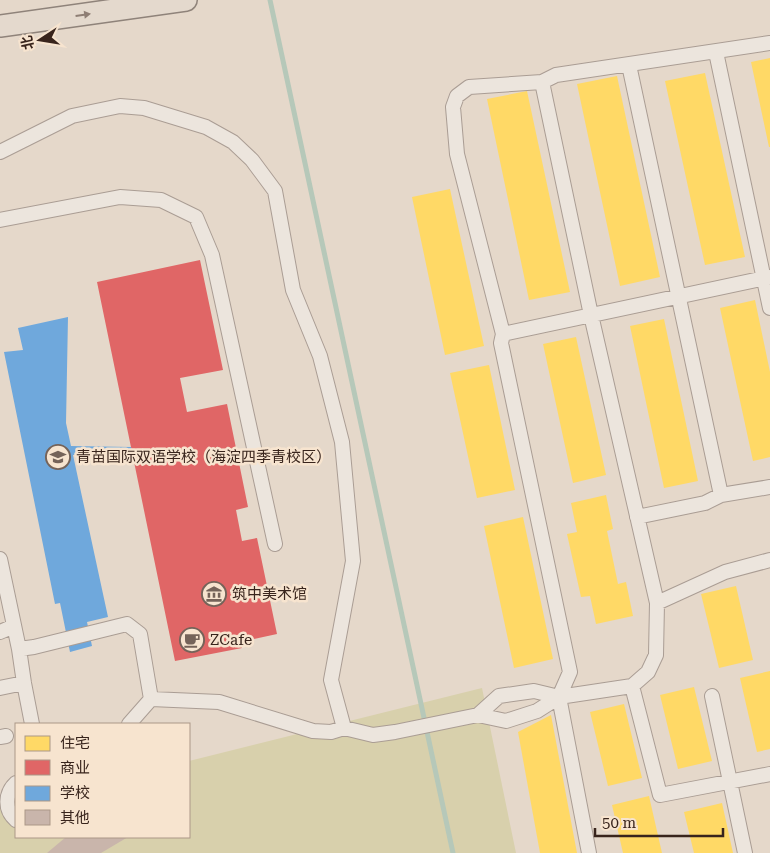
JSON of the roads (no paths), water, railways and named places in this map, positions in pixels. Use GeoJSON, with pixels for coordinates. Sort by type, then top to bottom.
{"type":"FeatureCollection","features":[{"type":"Feature","properties":{"kind":"main road"},"geometry":{"type":"LineString","coordinates":[[0,26],[186,0]]}},
{"type":"Feature","properties":{"kind":"street"},"geometry":{"type":"LineString","coordinates":[[151,699],[220,702],[313,731],[331,732],[344,728],[373,735],[478,716],[506,721],[537,711],[559,697],[570,672],[501,343],[503,334],[457,154],[453,107],[457,96],[469,87],[542,82],[556,75],[770,43]]}},
{"type":"Feature","properties":{"kind":"street"},"geometry":{"type":"LineString","coordinates":[[716,52],[767,277],[770,308]]}},
{"type":"Feature","properties":{"kind":"street"},"geometry":{"type":"LineString","coordinates":[[629,65],[721,495]]}},
{"type":"Feature","properties":{"kind":"street"},"geometry":{"type":"LineString","coordinates":[[478,716],[499,696],[534,691],[559,697],[632,686],[648,672],[656,654],[657,603],[591,314],[542,82]]}},
{"type":"Feature","properties":{"kind":"street"},"geometry":{"type":"LineString","coordinates":[[0,152],[72,116],[120,106],[144,108],[206,127],[233,142],[252,160],[275,191],[293,290],[320,356],[342,442],[352,561],[331,680],[344,728]]}},
{"type":"Feature","properties":{"kind":"street"},"geometry":{"type":"LineString","coordinates":[[0,220],[120,197],[161,200],[196,217],[212,254],[275,544]]}},
{"type":"Feature","properties":{"kind":"street"},"geometry":{"type":"LineString","coordinates":[[503,334],[767,277]]}},
{"type":"Feature","properties":{"kind":"street"},"geometry":{"type":"LineString","coordinates":[[637,517],[705,503],[721,495],[770,487]]}},
{"type":"Feature","properties":{"kind":"street"},"geometry":{"type":"LineString","coordinates":[[0,559],[19,649],[32,723]]}},
{"type":"Feature","properties":{"kind":"street"},"geometry":{"type":"LineString","coordinates":[[657,603],[725,572],[770,560]]}},
{"type":"Feature","properties":{"kind":"street"},"geometry":{"type":"LineString","coordinates":[[19,649],[127,624],[140,634],[151,699]]}},
{"type":"Feature","properties":{"kind":"street"},"geometry":{"type":"LineString","coordinates":[[0,632],[14,626]]}},
{"type":"Feature","properties":{"kind":"street"},"geometry":{"type":"LineString","coordinates":[[0,688],[24,683]]}},
{"type":"Feature","properties":{"kind":"street"},"geometry":{"type":"LineString","coordinates":[[632,686],[660,796],[770,774]]}},
{"type":"Feature","properties":{"kind":"street"},"geometry":{"type":"LineString","coordinates":[[712,696],[745,853]]}},
{"type":"Feature","properties":{"kind":"street"},"geometry":{"type":"LineString","coordinates":[[559,697],[589,853]]}},
{"type":"Feature","properties":{"kind":"street"},"geometry":{"type":"LineString","coordinates":[[130,723],[151,699]]}},
{"type":"Feature","properties":{"kind":"street"},"geometry":{"type":"LineString","coordinates":[[9,819],[7,797],[10,783]]}},
{"type":"Feature","properties":{"kind":"waterway"},"geometry":{"type":"LineString","coordinates":[[270,0],[453,853]]}},
{"type":"Feature","properties":{"kind":"place","name":"青苗国际双语学校（海淀四季青校区）"},"geometry":{"type":"Point","coordinates":[58,457]}},
{"type":"Feature","properties":{"kind":"place","name":"筑中美术馆"},"geometry":{"type":"Point","coordinates":[214,594]}},
{"type":"Feature","properties":{"kind":"place","name":"ZCafe"},"geometry":{"type":"Point","coordinates":[192,640]}}]}
